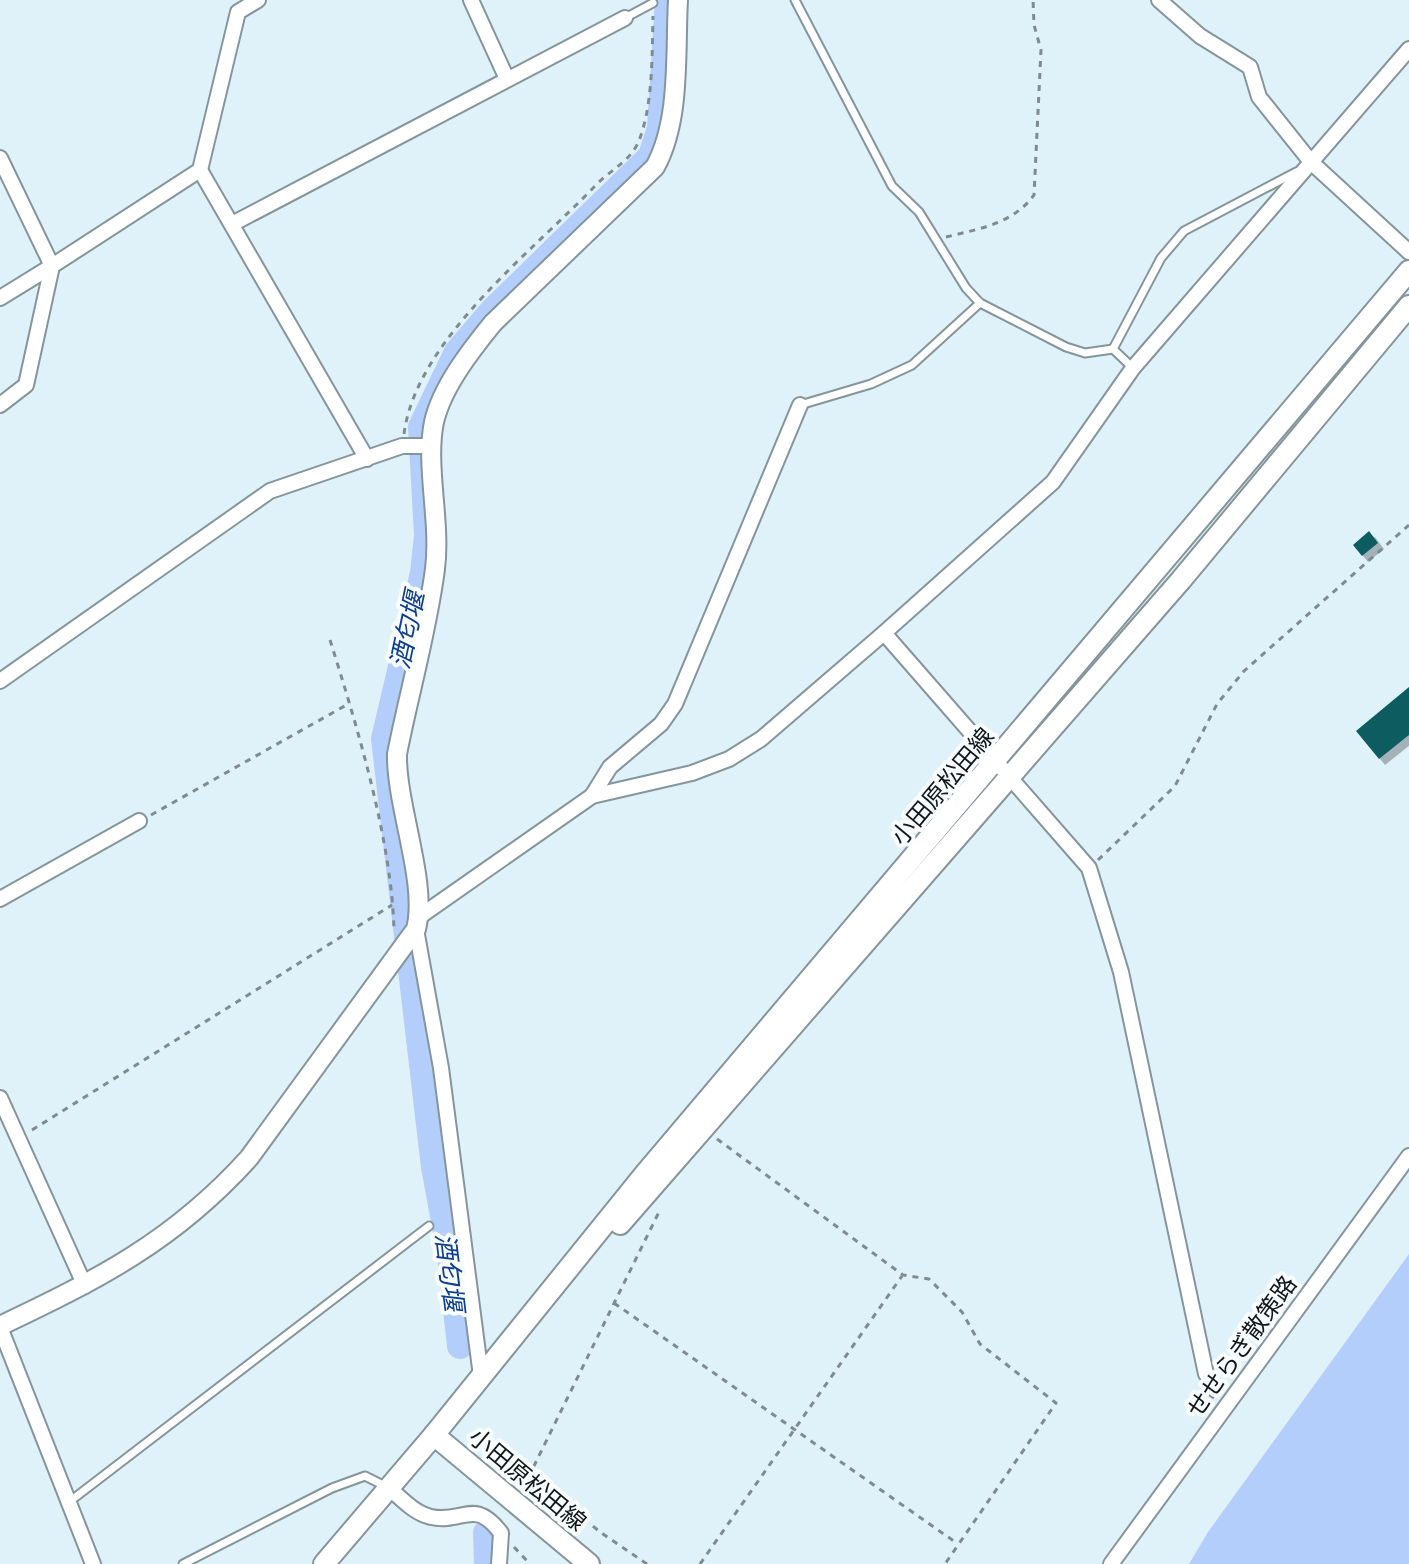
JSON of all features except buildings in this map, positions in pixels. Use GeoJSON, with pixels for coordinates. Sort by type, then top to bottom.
{"type":"FeatureCollection","features":[{"type":"Feature","properties":{"kind":"main road","name":"小田原松田線"},"geometry":{"type":"LineString","coordinates":[[515,1333],[646,1197],[705,1130],[1003,769],[1161,561],[1409,271]]}},
{"type":"Feature","properties":{"kind":"main road","name":"小田原松田線"},"geometry":{"type":"LineString","coordinates":[[324,1564],[434,1435],[644,1175],[1003,769],[1181,580],[1409,306]]}},
{"type":"Feature","properties":{"kind":"main road","name":"小田原松田線"},"geometry":{"type":"LineString","coordinates":[[434,1435],[589,1564]]}},
{"type":"Feature","properties":{"kind":"street"},"geometry":{"type":"LineString","coordinates":[[0,298],[200,170],[238,12],[258,0]]}},
{"type":"Feature","properties":{"kind":"street"},"geometry":{"type":"LineString","coordinates":[[471,0],[507,79]]}},
{"type":"Feature","properties":{"kind":"street"},"geometry":{"type":"LineString","coordinates":[[481,1376],[441,1068],[396,775],[397,754],[435,570],[438,532],[432,446],[439,410],[474,346],[655,167],[663,152],[671,115],[678,0]]}},
{"type":"Feature","properties":{"kind":"street"},"geometry":{"type":"LineString","coordinates":[[1159,0],[1200,36],[1250,67],[1259,97],[1309,165],[1409,252]]}},
{"type":"Feature","properties":{"kind":"street"},"geometry":{"type":"LineString","coordinates":[[232,224],[625,18]]}},
{"type":"Feature","properties":{"kind":"street"},"geometry":{"type":"LineString","coordinates":[[592,796],[692,773],[729,759],[761,739],[1053,482],[1133,368],[1409,49]]}},
{"type":"Feature","properties":{"kind":"street"},"geometry":{"type":"LineString","coordinates":[[0,158],[52,266],[26,385],[0,405]]}},
{"type":"Feature","properties":{"kind":"street"},"geometry":{"type":"LineString","coordinates":[[200,170],[367,459]]}},
{"type":"Feature","properties":{"kind":"street"},"geometry":{"type":"LineString","coordinates":[[93,1564],[0,1326],[85,1286],[146,1250],[222,1188],[249,1158],[417,923],[592,796],[610,767],[661,724],[675,704],[800,405]]}},
{"type":"Feature","properties":{"kind":"street"},"geometry":{"type":"LineString","coordinates":[[0,681],[270,491],[402,446],[432,446]]}},
{"type":"Feature","properties":{"kind":"street"},"geometry":{"type":"LineString","coordinates":[[884,633],[1089,868],[1121,972],[1206,1374]]}},
{"type":"Feature","properties":{"kind":"street"},"geometry":{"type":"LineString","coordinates":[[0,899],[139,821]]}},
{"type":"Feature","properties":{"kind":"street"},"geometry":{"type":"LineString","coordinates":[[0,1098],[85,1286]]}},
{"type":"Feature","properties":{"kind":"street","name":"せせらぎ散策路"},"geometry":{"type":"LineString","coordinates":[[1111,1564],[1330,1259],[1409,1156]]}},
{"type":"Feature","properties":{"kind":"street"},"geometry":{"type":"LineString","coordinates":[[389,1488],[413,1509],[433,1517],[475,1512],[485,1516],[501,1533],[499,1564]]}},
{"type":"Feature","properties":{"kind":"lane"},"geometry":{"type":"LineString","coordinates":[[795,0],[892,186],[919,212],[938,238],[966,288],[980,303],[1076,350],[1085,353],[1113,349]]}},
{"type":"Feature","properties":{"kind":"lane"},"geometry":{"type":"LineString","coordinates":[[625,18],[653,3]]}},
{"type":"Feature","properties":{"kind":"lane"},"geometry":{"type":"LineString","coordinates":[[1113,349],[1161,258],[1184,231],[1309,165]]}},
{"type":"Feature","properties":{"kind":"lane"},"geometry":{"type":"LineString","coordinates":[[800,405],[871,384],[912,365],[980,303]]}},
{"type":"Feature","properties":{"kind":"lane"},"geometry":{"type":"LineString","coordinates":[[1113,349],[1133,368]]}},
{"type":"Feature","properties":{"kind":"lane"},"geometry":{"type":"LineString","coordinates":[[69,1502],[429,1226]]}},
{"type":"Feature","properties":{"kind":"lane"},"geometry":{"type":"LineString","coordinates":[[183,1564],[332,1488],[365,1476],[389,1488]]}},
{"type":"Feature","properties":{"kind":"path"},"geometry":{"type":"LineString","coordinates":[[938,238],[997,224],[1026,206],[1034,195],[1041,50],[1033,0]]}},
{"type":"Feature","properties":{"kind":"path"},"geometry":{"type":"LineString","coordinates":[[402,446],[414,395],[461,320],[574,211],[596,184],[631,156],[640,139],[646,111],[653,3]]}},
{"type":"Feature","properties":{"kind":"path"},"geometry":{"type":"LineString","coordinates":[[1089,868],[1175,786],[1217,704],[1244,671],[1409,525]]}},
{"type":"Feature","properties":{"kind":"path"},"geometry":{"type":"LineString","coordinates":[[330,640],[350,703],[384,851],[392,905],[394,958]]}},
{"type":"Feature","properties":{"kind":"path"},"geometry":{"type":"LineString","coordinates":[[139,821],[350,703]]}},
{"type":"Feature","properties":{"kind":"path"},"geometry":{"type":"LineString","coordinates":[[18,1138],[392,905]]}},
{"type":"Feature","properties":{"kind":"path"},"geometry":{"type":"LineString","coordinates":[[705,1130],[903,1275],[929,1279],[962,1312],[980,1344],[1056,1403],[945,1564]]}},
{"type":"Feature","properties":{"kind":"path"},"geometry":{"type":"LineString","coordinates":[[646,1197],[659,1212],[530,1474],[600,1532],[647,1564]]}},
{"type":"Feature","properties":{"kind":"path"},"geometry":{"type":"LineString","coordinates":[[700,1564],[903,1275]]}},
{"type":"Feature","properties":{"kind":"path"},"geometry":{"type":"LineString","coordinates":[[614,1303],[958,1544]]}},
{"type":"Feature","properties":{"kind":"water"},"geometry":{"type":"Polygon","coordinates":[[[1409,1254],[1409,1564],[1189,1564],[1208,1532],[1409,1254]]]}},
{"type":"Feature","properties":{"kind":"waterway","name":"酒匂堰"},"geometry":{"type":"LineString","coordinates":[[460,1346],[450,1254],[434,1167],[384,739],[423,573],[427,535],[421,427],[457,352],[493,310],[651,156],[660,128],[668,0]]}},
{"type":"Feature","properties":{"kind":"waterway","name":"酒匂堰"},"geometry":{"type":"LineString","coordinates":[[486,1533],[487,1564]]}}]}
